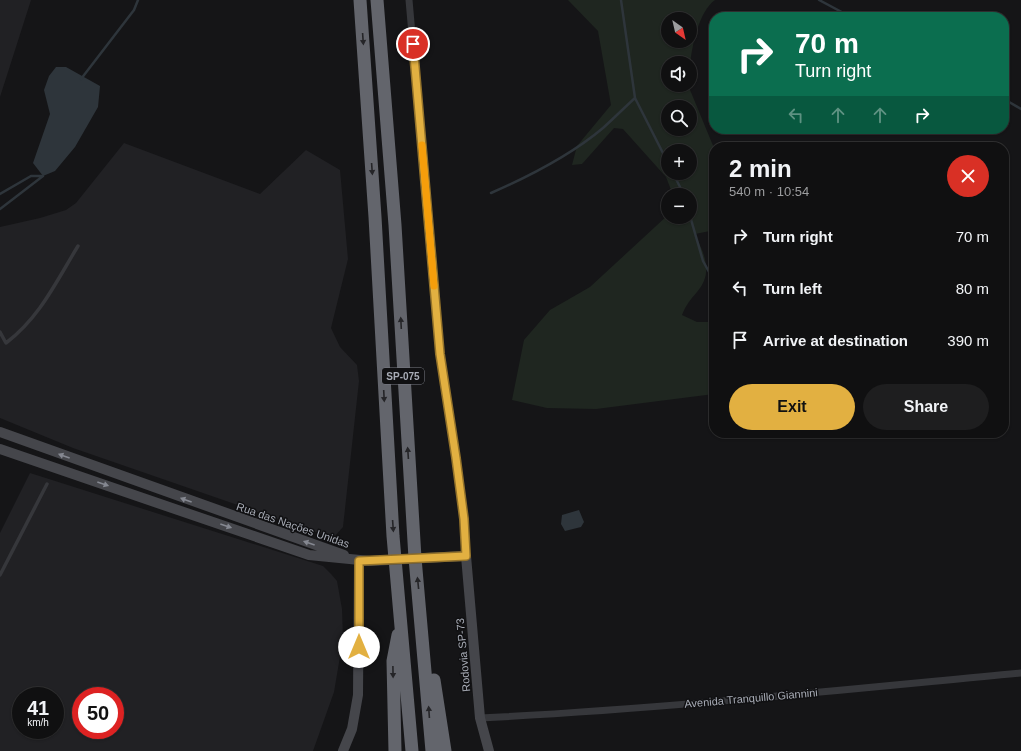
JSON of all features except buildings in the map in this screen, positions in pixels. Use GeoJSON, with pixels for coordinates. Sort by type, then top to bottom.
{"type":"FeatureCollection","features":[{"type":"Feature","properties":{"kind":"highway","name":"SP-075"},"geometry":{"type":"LineString","coordinates":[[360,0],[375,217],[386,430],[412,751]]}},
{"type":"Feature","properties":{"kind":"highway","name":"SP-075"},"geometry":{"type":"LineString","coordinates":[[377,0],[395,226],[415,558],[422,616],[432,751]]}},
{"type":"Feature","properties":{"kind":"highway"},"geometry":{"type":"LineString","coordinates":[[422,616],[445,751]]}},
{"type":"Feature","properties":{"kind":"highway"},"geometry":{"type":"LineString","coordinates":[[395,751],[393,661],[401,619]]}},
{"type":"Feature","properties":{"kind":"main road","name":"Rua das Nações Unidas"},"geometry":{"type":"LineString","coordinates":[[0,432],[359,561]]}},
{"type":"Feature","properties":{"kind":"main road","name":"Rua das Nações Unidas"},"geometry":{"type":"LineString","coordinates":[[0,448],[309,555],[359,561]]}},
{"type":"Feature","properties":{"kind":"main road"},"geometry":{"type":"LineString","coordinates":[[343,751],[352,729],[358,695],[359,561],[466,556]]}},
{"type":"Feature","properties":{"kind":"main road","name":"Rodovia SP-73"},"geometry":{"type":"LineString","coordinates":[[466,556],[480,718],[489,751]]}},
{"type":"Feature","properties":{"kind":"street"},"geometry":{"type":"LineString","coordinates":[[410,0],[439,346],[464,519],[466,556]]}},
{"type":"Feature","properties":{"kind":"street","name":"Avenida Tranquillo Giannini"},"geometry":{"type":"LineString","coordinates":[[480,718],[543,715],[820,692],[1021,673]]}},
{"type":"Feature","properties":{"kind":"lane"},"geometry":{"type":"LineString","coordinates":[[0,332],[6,343],[29,323],[38,313],[78,246]]}},
{"type":"Feature","properties":{"kind":"lane"},"geometry":{"type":"LineString","coordinates":[[0,575],[47,484]]}},
{"type":"Feature","properties":{"kind":"shaded area"},"geometry":{"type":"Polygon","coordinates":[[[0,0],[31,0],[0,97],[0,0]]]}},
{"type":"Feature","properties":{"kind":"shaded area"},"geometry":{"type":"Polygon","coordinates":[[[568,0],[715,0],[709,5],[697,30],[697,12],[661,12],[661,48],[692,48],[691,56],[661,56],[661,92],[691,92],[694,100],[661,100],[661,136],[697,136],[697,107],[712,142],[709,142],[709,231],[695,234],[702,249],[706,263],[705,277],[702,285],[688,303],[682,315],[697,322],[709,322],[709,395],[596,409],[547,408],[512,400],[524,340],[550,310],[590,287],[661,221],[661,224],[697,224],[697,188],[670,188],[667,180],[697,180],[697,144],[661,144],[661,171],[623,129],[614,128],[582,164],[572,165],[577,146],[611,105],[598,31],[568,0]]]}},
{"type":"Feature","properties":{"kind":"shaded area"},"geometry":{"type":"Polygon","coordinates":[[[56,67],[66,67],[100,86],[98,107],[75,147],[55,171],[43,176],[33,163],[50,114],[44,90],[49,76],[56,67]]]}},
{"type":"Feature","properties":{"kind":"shaded area"},"geometry":{"type":"Polygon","coordinates":[[[124,143],[260,194],[306,150],[340,170],[348,259],[331,328],[340,347],[357,365],[359,381],[343,527],[333,538],[73,448],[0,418],[0,227],[40,218],[66,210],[76,203],[124,143]]]}},
{"type":"Feature","properties":{"kind":"shaded area"},"geometry":{"type":"Polygon","coordinates":[[[30,473],[323,566],[337,581],[342,609],[343,639],[334,692],[313,751],[0,751],[0,533],[30,473]]]}},
{"type":"Feature","properties":{"kind":"shaded area"},"geometry":{"type":"Polygon","coordinates":[[[579,510],[584,522],[581,527],[565,531],[561,524],[562,515],[579,510]]]}},
{"type":"Feature","properties":{"kind":"waterway"},"geometry":{"type":"LineString","coordinates":[[81,79],[134,10],[138,0]]}},
{"type":"Feature","properties":{"kind":"waterway"},"geometry":{"type":"LineString","coordinates":[[621,0],[635,98],[661,149]]}},
{"type":"Feature","properties":{"kind":"waterway"},"geometry":{"type":"LineString","coordinates":[[819,0],[842,12]]}},
{"type":"Feature","properties":{"kind":"waterway"},"geometry":{"type":"LineString","coordinates":[[491,193],[564,156],[591,138],[635,98]]}},
{"type":"Feature","properties":{"kind":"waterway"},"geometry":{"type":"LineString","coordinates":[[1009,102],[1021,109]]}},
{"type":"Feature","properties":{"kind":"waterway"},"geometry":{"type":"LineString","coordinates":[[0,194],[31,176],[42,176]]}},
{"type":"Feature","properties":{"kind":"waterway"},"geometry":{"type":"LineString","coordinates":[[0,209],[43,176]]}},
{"type":"Feature","properties":{"kind":"waterway"},"geometry":{"type":"LineString","coordinates":[[676,180],[680,188]]}},
{"type":"Feature","properties":{"kind":"waterway"},"geometry":{"type":"LineString","coordinates":[[692,224],[703,261],[709,272]]}},
{"type":"Feature","properties":{"kind":"slow traffic"},"geometry":{"type":"LineString","coordinates":[[422,145],[434,286]]}},
{"type":"Feature","properties":{"kind":"route"},"geometry":{"type":"LineString","coordinates":[[359,647],[359,561],[466,556],[464,519],[440,354],[413,44]]}}]}
